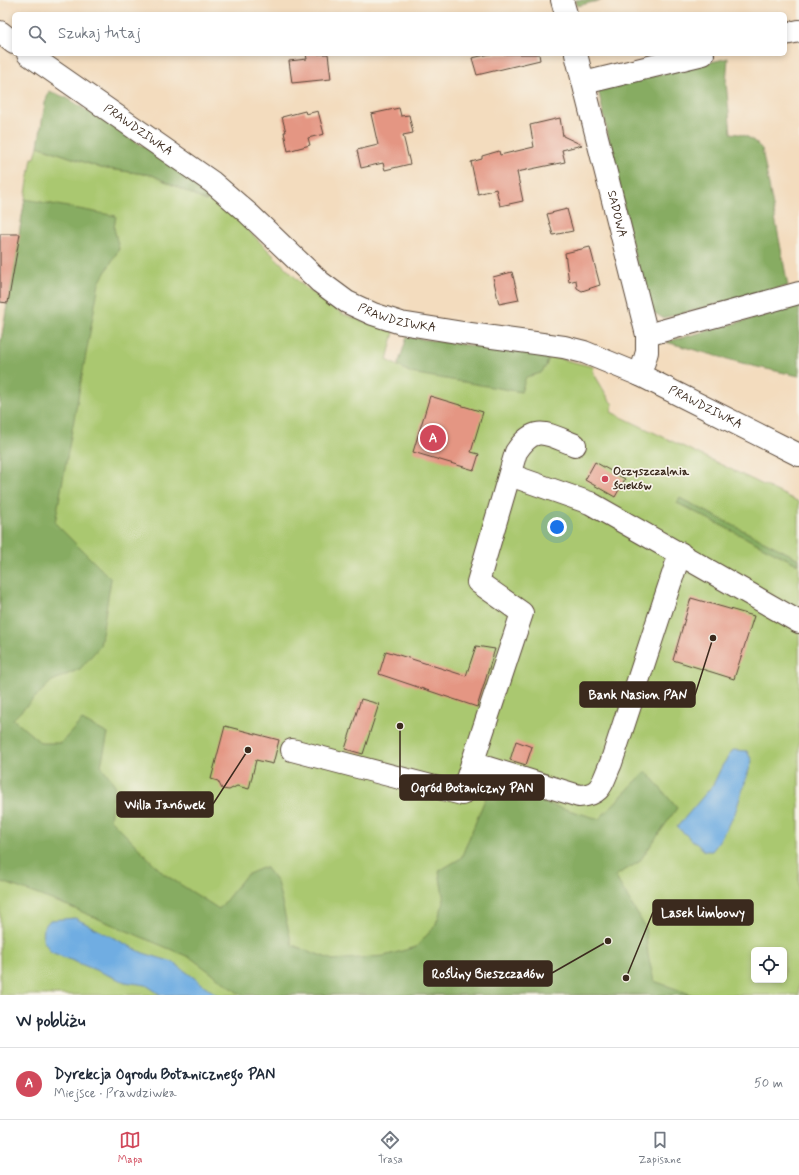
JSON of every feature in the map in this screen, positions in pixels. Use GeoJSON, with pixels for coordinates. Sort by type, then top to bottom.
{"type":"FeatureCollection","features":[{"type":"Feature","properties":{"kind":"street"},"geometry":{"type":"LineString","coordinates":[[562,0],[565,12]]}},
{"type":"Feature","properties":{"kind":"street"},"geometry":{"type":"LineString","coordinates":[[787,34],[799,31]]}},
{"type":"Feature","properties":{"kind":"street"},"geometry":{"type":"LineString","coordinates":[[0,32],[12,41]]}},
{"type":"Feature","properties":{"kind":"street","name":"PRAWDZIWKA"},"geometry":{"type":"LineString","coordinates":[[31,56],[212,182],[249,214],[320,282],[346,302],[373,314],[415,326],[564,347],[584,352],[640,375],[799,455]]}},
{"type":"Feature","properties":{"kind":"street","name":"SADOWA"},"geometry":{"type":"LineString","coordinates":[[577,56],[647,335],[647,352],[640,375]]}},
{"type":"Feature","properties":{"kind":"street"},"geometry":{"type":"LineString","coordinates":[[584,82],[694,56]]}},
{"type":"Feature","properties":{"kind":"street"},"geometry":{"type":"LineString","coordinates":[[647,335],[799,294]]}},
{"type":"Feature","properties":{"kind":"street"},"geometry":{"type":"LineString","coordinates":[[292,750],[462,794],[522,613],[478,582],[516,452],[528,436],[540,433],[551,435],[575,445]]}},
{"type":"Feature","properties":{"kind":"street"},"geometry":{"type":"LineString","coordinates":[[510,475],[590,503],[799,622]]}},
{"type":"Feature","properties":{"kind":"street"},"geometry":{"type":"LineString","coordinates":[[472,763],[579,796],[592,795],[599,790],[611,763],[680,553]]}},
{"type":"Feature","properties":{"kind":"green space"},"geometry":{"type":"Polygon","coordinates":[[[576,0],[602,0],[577,6],[576,0]]]}},
{"type":"Feature","properties":{"kind":"green space"},"geometry":{"type":"Polygon","coordinates":[[[728,58],[726,83],[731,133],[748,137],[762,149],[788,286],[663,318],[646,308],[598,89],[728,58]]]}},
{"type":"Feature","properties":{"kind":"green space"},"geometry":{"type":"Polygon","coordinates":[[[49,91],[67,98],[178,168],[214,196],[206,201],[152,175],[101,168],[38,146],[45,103],[49,91]]]}},
{"type":"Feature","properties":{"kind":"green space"},"geometry":{"type":"Polygon","coordinates":[[[38,146],[101,168],[152,175],[206,201],[214,196],[306,288],[343,314],[394,332],[387,360],[411,373],[527,376],[535,374],[544,368],[549,356],[594,367],[593,372],[613,404],[611,412],[799,502],[799,995],[0,995],[0,347],[32,158],[35,158],[38,146]]]}},
{"type":"Feature","properties":{"kind":"green space"},"geometry":{"type":"Polygon","coordinates":[[[25,199],[116,216],[114,228],[119,249],[99,283],[55,523],[111,579],[100,646],[80,669],[52,681],[13,719],[41,743],[61,743],[82,720],[108,734],[101,765],[115,785],[110,819],[164,874],[219,909],[246,875],[265,867],[277,882],[292,945],[333,960],[384,956],[416,947],[435,926],[444,902],[439,871],[461,858],[490,787],[599,819],[646,771],[677,808],[639,862],[615,876],[645,927],[648,955],[654,981],[693,995],[241,995],[191,958],[68,906],[0,881],[0,347],[25,199]]]}},
{"type":"Feature","properties":{"kind":"green space"},"geometry":{"type":"Polygon","coordinates":[[[799,306],[799,376],[753,366],[666,342],[799,306]]]}},
{"type":"Feature","properties":{"kind":"green space"},"geometry":{"type":"Polygon","coordinates":[[[407,337],[549,356],[546,366],[541,373],[526,377],[521,392],[411,373],[398,365],[407,337]]]}},
{"type":"Feature","properties":{"kind":"green space"},"geometry":{"type":"Polygon","coordinates":[[[680,498],[799,559],[799,565],[677,503],[680,498]]]}},
{"type":"Feature","properties":{"kind":"water"},"geometry":{"type":"Polygon","coordinates":[[[733,750],[747,751],[752,761],[735,813],[716,846],[712,851],[705,851],[677,827],[713,785],[722,766],[733,750]]]}},
{"type":"Feature","properties":{"kind":"water"},"geometry":{"type":"Polygon","coordinates":[[[75,918],[143,953],[173,962],[217,995],[161,995],[146,985],[125,982],[51,952],[43,940],[44,927],[50,920],[75,918]]]}},
{"type":"Feature","properties":{"kind":"building"},"geometry":{"type":"Polygon","coordinates":[[[306,56],[328,56],[331,79],[292,83],[289,61],[307,59],[306,56]]]}},
{"type":"Feature","properties":{"kind":"building"},"geometry":{"type":"Polygon","coordinates":[[[481,56],[539,56],[540,60],[477,75],[472,58],[481,56]]]}},
{"type":"Feature","properties":{"kind":"building"},"geometry":{"type":"Polygon","coordinates":[[[399,108],[401,116],[409,115],[413,133],[403,135],[410,164],[385,170],[383,163],[361,168],[357,150],[378,145],[371,114],[399,108]]]}},
{"type":"Feature","properties":{"kind":"building"},"geometry":{"type":"Polygon","coordinates":[[[305,111],[306,114],[318,111],[324,134],[308,138],[310,145],[288,151],[284,132],[286,132],[282,117],[305,111]]]}},
{"type":"Feature","properties":{"kind":"building"},"geometry":{"type":"Polygon","coordinates":[[[560,118],[563,136],[582,145],[562,150],[565,162],[517,172],[523,201],[500,206],[496,189],[478,194],[471,162],[482,159],[482,156],[499,151],[500,155],[534,147],[530,125],[560,118]]]}},
{"type":"Feature","properties":{"kind":"building"},"geometry":{"type":"Polygon","coordinates":[[[567,209],[573,231],[553,235],[547,214],[567,209]]]}},
{"type":"Feature","properties":{"kind":"building"},"geometry":{"type":"Polygon","coordinates":[[[0,234],[20,234],[8,303],[0,302],[0,234]]]}},
{"type":"Feature","properties":{"kind":"building"},"geometry":{"type":"Polygon","coordinates":[[[590,247],[600,285],[582,291],[577,288],[576,280],[569,282],[565,253],[590,247]]]}},
{"type":"Feature","properties":{"kind":"building"},"geometry":{"type":"Polygon","coordinates":[[[512,272],[519,300],[499,304],[493,277],[512,272]]]}},
{"type":"Feature","properties":{"kind":"building"},"geometry":{"type":"Polygon","coordinates":[[[430,396],[483,412],[471,452],[479,454],[474,470],[413,452],[430,396]]]}},
{"type":"Feature","properties":{"kind":"building","name":"Oczyszczalnia ścieków"},"geometry":{"type":"Polygon","coordinates":[[[595,462],[625,479],[615,497],[585,480],[595,462]]]}},
{"type":"Feature","properties":{"kind":"building"},"geometry":{"type":"Polygon","coordinates":[[[691,598],[754,616],[734,679],[673,660],[691,598]]]}},
{"type":"Feature","properties":{"kind":"building"},"geometry":{"type":"Polygon","coordinates":[[[476,646],[495,649],[477,707],[379,674],[386,651],[466,676],[476,646]]]}},
{"type":"Feature","properties":{"kind":"building"},"geometry":{"type":"Polygon","coordinates":[[[361,699],[379,704],[363,754],[345,749],[361,699]]]}},
{"type":"Feature","properties":{"kind":"building"},"geometry":{"type":"Polygon","coordinates":[[[225,726],[279,740],[273,764],[256,760],[249,789],[237,786],[229,790],[222,789],[218,781],[211,779],[225,726]]]}},
{"type":"Feature","properties":{"kind":"building"},"geometry":{"type":"Polygon","coordinates":[[[516,741],[532,747],[526,765],[510,760],[516,741]]]}},
{"type":"Feature","properties":{"kind":"place","name":"Dyrekcja Ogrodu Botanicznego PAN"},"geometry":{"type":"Point","coordinates":[433,438]}},
{"type":"Feature","properties":{"kind":"place","name":"Oczyszczalnia ścieków"},"geometry":{"type":"Point","coordinates":[605,479]}},
{"type":"Feature","properties":{"kind":"place","name":"Bank Nasion PAN"},"geometry":{"type":"Point","coordinates":[713,638]}},
{"type":"Feature","properties":{"kind":"place","name":"Ogród Botaniczny PAN"},"geometry":{"type":"Point","coordinates":[400,726]}},
{"type":"Feature","properties":{"kind":"place","name":"Willa Janówek"},"geometry":{"type":"Point","coordinates":[248,750]}},
{"type":"Feature","properties":{"kind":"place","name":"Rośliny Bieszczadów"},"geometry":{"type":"Point","coordinates":[608,941]}},
{"type":"Feature","properties":{"kind":"place","name":"Lasek limbowy"},"geometry":{"type":"Point","coordinates":[626,978]}}]}
